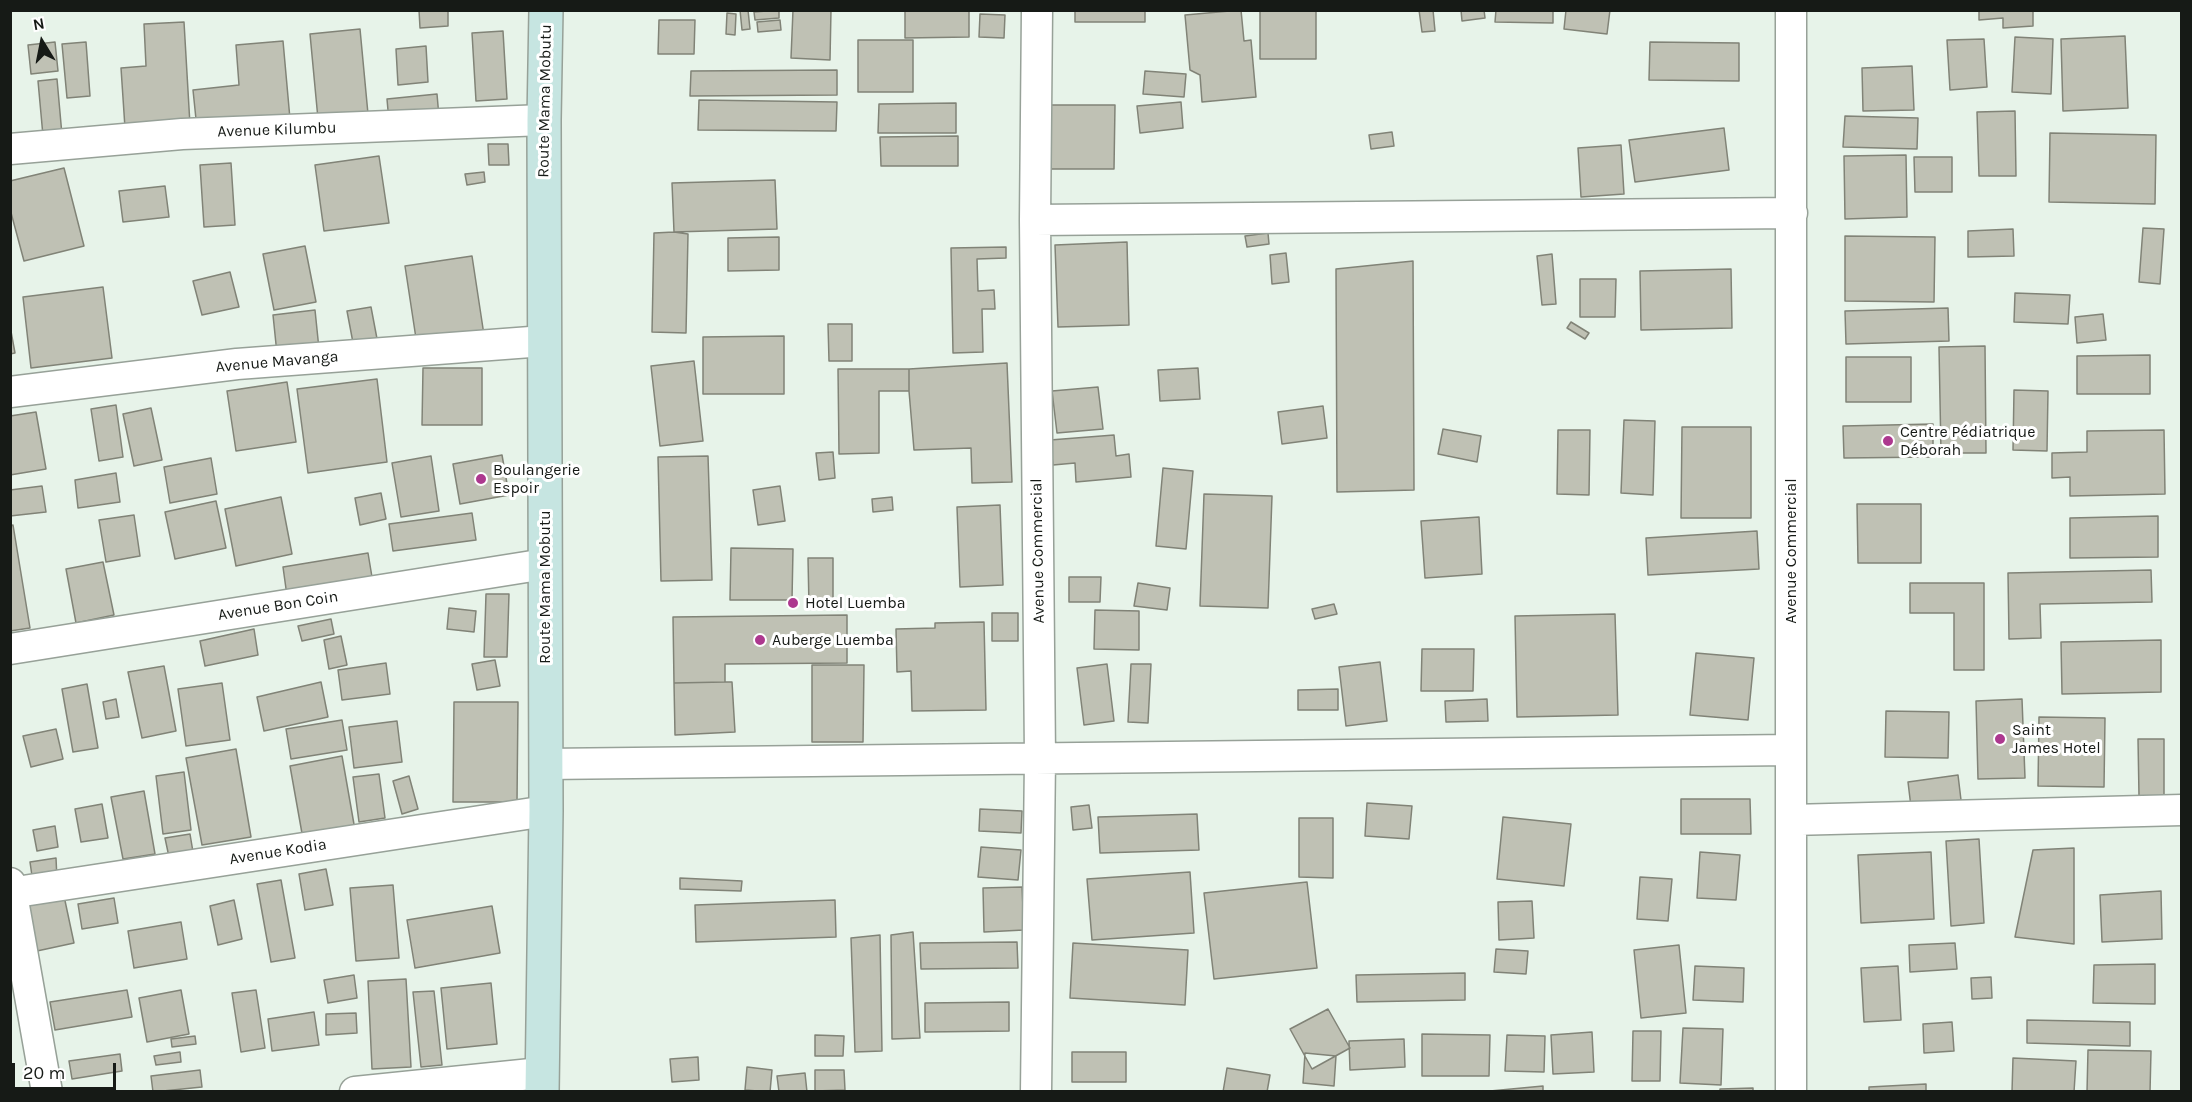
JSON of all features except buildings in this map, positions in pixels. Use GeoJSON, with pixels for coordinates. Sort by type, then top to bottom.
{"type":"FeatureCollection","features":[{"type":"Feature","properties":{"kind":"street","name":"Route Mama Mobutu"},"geometry":{"type":"LineString","coordinates":[[542,1082],[546,811],[544,120],[546,10]]}},
{"type":"Feature","properties":{"kind":"street","name":"Avenue Commercial"},"geometry":{"type":"LineString","coordinates":[[1036,1092],[1040,758],[1035,220],[1037,10]]}},
{"type":"Feature","properties":{"kind":"street","name":"Avenue Commercial"},"geometry":{"type":"LineString","coordinates":[[1791,10],[1791,1092]]}},
{"type":"Feature","properties":{"kind":"street","name":"Avenue Kilumbu"},"geometry":{"type":"LineString","coordinates":[[10,149],[182,134],[544,120]]}},
{"type":"Feature","properties":{"kind":"street"},"geometry":{"type":"LineString","coordinates":[[1035,220],[1792,213]]}},
{"type":"Feature","properties":{"kind":"street","name":"Avenue Mavanga"},"geometry":{"type":"LineString","coordinates":[[10,392],[237,364],[544,341]]}},
{"type":"Feature","properties":{"kind":"street","name":"Avenue Bon Coin"},"geometry":{"type":"LineString","coordinates":[[10,649],[545,564]]}},
{"type":"Feature","properties":{"kind":"street"},"geometry":{"type":"LineString","coordinates":[[545,764],[1791,750]]}},
{"type":"Feature","properties":{"kind":"street"},"geometry":{"type":"LineString","coordinates":[[1791,820],[2181,810]]}},
{"type":"Feature","properties":{"kind":"street","name":"Avenue Kodia"},"geometry":{"type":"LineString","coordinates":[[11,889],[546,811]]}},
{"type":"Feature","properties":{"kind":"street"},"geometry":{"type":"LineString","coordinates":[[11,889],[47,1092]]}},
{"type":"Feature","properties":{"kind":"street"},"geometry":{"type":"LineString","coordinates":[[355,1092],[542,1082]]}},
{"type":"Feature","properties":{"kind":"place","name":"Centre Pédiatrique Déborah"},"geometry":{"type":"Point","coordinates":[1888,441]}},
{"type":"Feature","properties":{"kind":"place","name":"Boulangerie Espoir"},"geometry":{"type":"Point","coordinates":[481,479]}},
{"type":"Feature","properties":{"kind":"place","name":"Hotel Luemba"},"geometry":{"type":"Point","coordinates":[793,603]}},
{"type":"Feature","properties":{"kind":"place","name":"Auberge Luemba"},"geometry":{"type":"Point","coordinates":[760,640]}},
{"type":"Feature","properties":{"kind":"place","name":"Saint James Hotel"},"geometry":{"type":"Point","coordinates":[2000,739]}}]}
